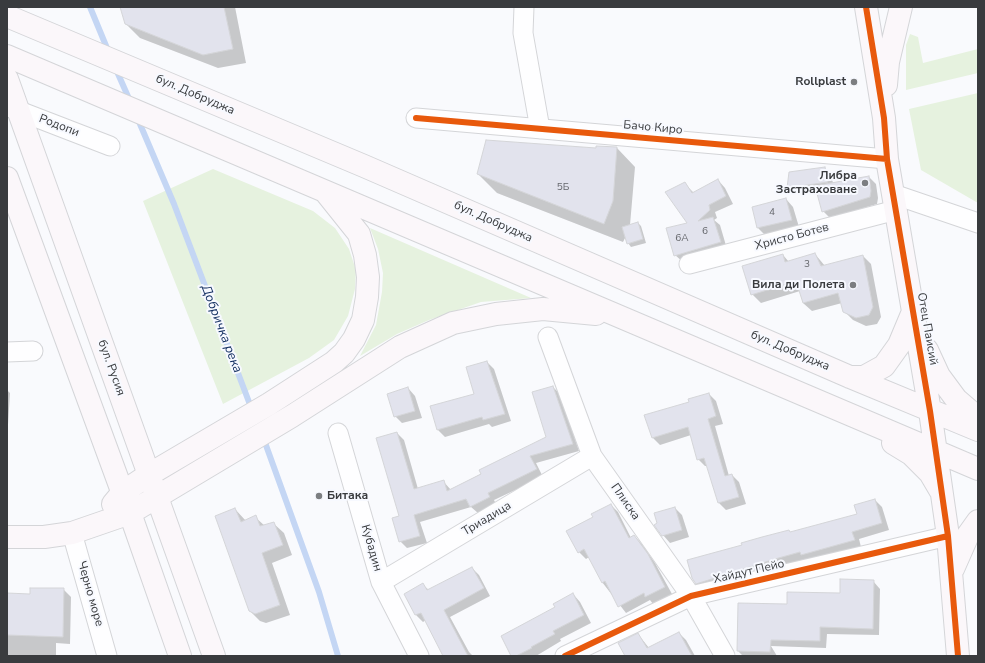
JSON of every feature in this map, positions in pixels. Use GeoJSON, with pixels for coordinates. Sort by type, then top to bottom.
{"type":"FeatureCollection","features":[{"type":"Feature","properties":{"kind":"main road","name":"Отец Паисий"},"geometry":{"type":"LineString","coordinates":[[866,7],[884,118],[887,159],[912,314],[930,411],[948,536],[958,656]]}},
{"type":"Feature","properties":{"kind":"main road","name":"Отец Паисий"},"geometry":{"type":"LineString","coordinates":[[884,118],[888,62],[895,27],[901,7]]}},
{"type":"Feature","properties":{"kind":"main road","name":"бул. Добруджа"},"geometry":{"type":"LineString","coordinates":[[7,16],[379,172],[850,377],[978,430]]}},
{"type":"Feature","properties":{"kind":"main road"},"geometry":{"type":"LineString","coordinates":[[7,56],[838,411],[978,469]]}},
{"type":"Feature","properties":{"kind":"main road","name":"бул. Русия"},"geometry":{"type":"LineString","coordinates":[[7,80],[12,108],[136,435],[214,656]]}},
{"type":"Feature","properties":{"kind":"main road"},"geometry":{"type":"LineString","coordinates":[[7,178],[123,492],[180,656]]}},
{"type":"Feature","properties":{"kind":"main road"},"geometry":{"type":"LineString","coordinates":[[97,524],[123,492],[150,474],[269,404],[344,353],[354,339],[363,320],[368,283],[365,255],[359,234],[326,193]]}},
{"type":"Feature","properties":{"kind":"main road"},"geometry":{"type":"LineString","coordinates":[[7,537],[44,537],[72,533],[130,513],[279,423],[400,347],[453,323],[496,314],[543,309],[623,318]]}},
{"type":"Feature","properties":{"kind":"main road"},"geometry":{"type":"LineString","coordinates":[[850,377],[864,377],[884,366],[899,345],[912,314]]}},
{"type":"Feature","properties":{"kind":"main road"},"geometry":{"type":"LineString","coordinates":[[912,314],[939,376],[956,399],[978,418]]}},
{"type":"Feature","properties":{"kind":"main road"},"geometry":{"type":"LineString","coordinates":[[838,411],[910,454],[930,473],[942,494]]}},
{"type":"Feature","properties":{"kind":"main road"},"geometry":{"type":"LineString","coordinates":[[136,435],[151,447],[163,451],[182,449],[204,443]]}},
{"type":"Feature","properties":{"kind":"main road"},"geometry":{"type":"LineString","coordinates":[[951,574],[958,553],[978,521]]}},
{"type":"Feature","properties":{"kind":"street"},"geometry":{"type":"LineString","coordinates":[[524,7],[524,33],[540,129]]}},
{"type":"Feature","properties":{"kind":"street","name":"Родопи"},"geometry":{"type":"LineString","coordinates":[[12,108],[110,146]]}},
{"type":"Feature","properties":{"kind":"street","name":"Бачо Киро"},"geometry":{"type":"LineString","coordinates":[[416,118],[887,159]]}},
{"type":"Feature","properties":{"kind":"street"},"geometry":{"type":"LineString","coordinates":[[894,202],[978,223]]}},
{"type":"Feature","properties":{"kind":"street","name":"Христо Ботев"},"geometry":{"type":"LineString","coordinates":[[689,264],[894,202]]}},
{"type":"Feature","properties":{"kind":"street","name":"Плиска"},"geometry":{"type":"LineString","coordinates":[[548,337],[592,456],[691,596],[725,656]]}},
{"type":"Feature","properties":{"kind":"street"},"geometry":{"type":"LineString","coordinates":[[7,352],[33,350]]}},
{"type":"Feature","properties":{"kind":"street","name":"Кубадин"},"geometry":{"type":"LineString","coordinates":[[338,433],[381,582],[420,656]]}},
{"type":"Feature","properties":{"kind":"street","name":"Триадица"},"geometry":{"type":"LineString","coordinates":[[381,582],[592,456]]}},
{"type":"Feature","properties":{"kind":"street","name":"Черно море"},"geometry":{"type":"LineString","coordinates":[[72,533],[107,656]]}},
{"type":"Feature","properties":{"kind":"street","name":"Хайдут Пейо"},"geometry":{"type":"LineString","coordinates":[[565,656],[691,596],[948,536]]}},
{"type":"Feature","properties":{"kind":"green space"},"geometry":{"type":"Polygon","coordinates":[[[910,34],[918,37],[923,63],[978,49],[978,73],[906,90],[906,45],[910,34]]]}},
{"type":"Feature","properties":{"kind":"green space"},"geometry":{"type":"Polygon","coordinates":[[[978,93],[978,203],[921,170],[909,109],[978,93]]]}},
{"type":"Feature","properties":{"kind":"green space"},"geometry":{"type":"Polygon","coordinates":[[[213,169],[313,211],[335,228],[349,249],[356,270],[355,289],[348,316],[334,340],[309,358],[223,404],[143,201],[213,169]]]}},
{"type":"Feature","properties":{"kind":"green space"},"geometry":{"type":"Polygon","coordinates":[[[370,228],[531,298],[481,302],[429,320],[397,334],[360,356],[376,325],[382,292],[383,273],[378,249],[370,228]]]}},
{"type":"Feature","properties":{"kind":"building"},"geometry":{"type":"Polygon","coordinates":[[[120,7],[224,7],[233,49],[203,55],[125,24],[120,7]]]}},
{"type":"Feature","properties":{"kind":"building"},"geometry":{"type":"Polygon","coordinates":[[[486,140],[596,148],[596,146],[617,147],[613,201],[604,224],[477,174],[486,140]]]}},
{"type":"Feature","properties":{"kind":"building"},"geometry":{"type":"Polygon","coordinates":[[[825,167],[828,182],[787,188],[789,172],[825,167]]]}},
{"type":"Feature","properties":{"kind":"building"},"geometry":{"type":"Polygon","coordinates":[[[869,176],[871,191],[870,197],[822,212],[815,186],[869,176]]]}},
{"type":"Feature","properties":{"kind":"building"},"geometry":{"type":"Polygon","coordinates":[[[718,179],[726,196],[709,205],[710,210],[698,221],[713,217],[721,242],[674,256],[666,228],[687,223],[665,192],[685,182],[692,193],[718,179]]]}},
{"type":"Feature","properties":{"kind":"building"},"geometry":{"type":"Polygon","coordinates":[[[786,198],[792,220],[757,228],[752,207],[786,198]]]}},
{"type":"Feature","properties":{"kind":"building"},"geometry":{"type":"Polygon","coordinates":[[[638,222],[643,239],[627,244],[622,227],[638,222]]]}},
{"type":"Feature","properties":{"kind":"building"},"geometry":{"type":"Polygon","coordinates":[[[815,253],[821,266],[863,255],[873,307],[869,315],[856,318],[843,312],[838,293],[803,303],[796,281],[751,295],[742,266],[783,254],[785,262],[815,253]]]}},
{"type":"Feature","properties":{"kind":"building"},"geometry":{"type":"Polygon","coordinates":[[[487,361],[505,414],[483,420],[482,417],[437,430],[430,406],[474,394],[466,367],[487,361]]]}},
{"type":"Feature","properties":{"kind":"building"},"geometry":{"type":"Polygon","coordinates":[[[553,386],[573,444],[530,456],[537,469],[488,493],[490,497],[470,507],[466,499],[414,515],[420,536],[399,542],[392,518],[399,516],[376,438],[397,432],[414,489],[444,480],[447,491],[481,474],[479,470],[546,437],[532,392],[553,386]]]}},
{"type":"Feature","properties":{"kind":"building"},"geometry":{"type":"Polygon","coordinates":[[[408,387],[415,411],[394,417],[387,394],[408,387]]]}},
{"type":"Feature","properties":{"kind":"building"},"geometry":{"type":"Polygon","coordinates":[[[709,393],[716,416],[708,419],[725,476],[732,474],[739,497],[718,503],[704,458],[697,460],[688,427],[652,438],[644,415],[689,402],[688,399],[709,393]]]}},
{"type":"Feature","properties":{"kind":"building"},"geometry":{"type":"Polygon","coordinates":[[[875,499],[882,523],[852,532],[855,540],[801,555],[800,552],[696,584],[692,578],[687,560],[742,545],[741,543],[762,537],[789,530],[790,532],[857,514],[854,505],[875,499]]]}},
{"type":"Feature","properties":{"kind":"building"},"geometry":{"type":"Polygon","coordinates":[[[611,504],[629,538],[634,535],[648,554],[665,587],[645,597],[644,593],[618,607],[605,581],[602,583],[584,549],[578,553],[566,531],[593,517],[591,514],[611,504]]]}},
{"type":"Feature","properties":{"kind":"building"},"geometry":{"type":"Polygon","coordinates":[[[675,507],[682,530],[662,536],[654,525],[657,523],[654,513],[675,507]]]}},
{"type":"Feature","properties":{"kind":"building"},"geometry":{"type":"Polygon","coordinates":[[[235,508],[241,522],[256,515],[260,526],[274,522],[283,545],[262,553],[280,605],[255,614],[249,611],[215,516],[235,508]]]}},
{"type":"Feature","properties":{"kind":"building"},"geometry":{"type":"Polygon","coordinates":[[[472,567],[484,588],[444,610],[468,656],[443,656],[421,613],[415,615],[404,594],[423,583],[427,590],[472,567]]]}},
{"type":"Feature","properties":{"kind":"building"},"geometry":{"type":"Polygon","coordinates":[[[840,579],[874,580],[873,629],[820,627],[820,641],[771,640],[770,652],[737,651],[738,603],[787,604],[787,592],[840,593],[840,579]]]}},
{"type":"Feature","properties":{"kind":"building"},"geometry":{"type":"Polygon","coordinates":[[[30,588],[64,588],[63,637],[7,635],[7,593],[30,594],[30,588]]]}},
{"type":"Feature","properties":{"kind":"building"},"geometry":{"type":"Polygon","coordinates":[[[573,593],[584,615],[553,631],[555,634],[531,647],[532,648],[516,656],[511,656],[501,636],[555,607],[553,604],[573,593]]]}},
{"type":"Feature","properties":{"kind":"building"},"geometry":{"type":"Polygon","coordinates":[[[679,632],[692,656],[625,656],[618,643],[638,633],[647,648],[679,632]]]}},
{"type":"Feature","properties":{"kind":"waterway","name":"Добричка река"},"geometry":{"type":"LineString","coordinates":[[90,7],[109,53]]}},
{"type":"Feature","properties":{"kind":"waterway","name":"Добричка река"},"geometry":{"type":"LineString","coordinates":[[115,67],[130,101]]}},
{"type":"Feature","properties":{"kind":"waterway","name":"Добричка река"},"geometry":{"type":"LineString","coordinates":[[137,117],[174,204],[252,410]]}},
{"type":"Feature","properties":{"kind":"waterway","name":"Добричка река"},"geometry":{"type":"LineString","coordinates":[[263,437],[319,592],[338,656]]}},
{"type":"Feature","properties":{"kind":"cycle path"},"geometry":{"type":"LineString","coordinates":[[866,7],[884,118],[887,159],[930,411],[948,536],[958,656]]}},
{"type":"Feature","properties":{"kind":"cycle path"},"geometry":{"type":"LineString","coordinates":[[416,118],[887,159]]}},
{"type":"Feature","properties":{"kind":"cycle path"},"geometry":{"type":"LineString","coordinates":[[565,656],[691,596],[948,536]]}},
{"type":"Feature","properties":{"kind":"place","name":"Rollplast"},"geometry":{"type":"Point","coordinates":[854,82]}},
{"type":"Feature","properties":{"kind":"place","name":"Либра Застраховане"},"geometry":{"type":"Point","coordinates":[865,183]}},
{"type":"Feature","properties":{"kind":"place","name":"Вила ди Полета"},"geometry":{"type":"Point","coordinates":[853,285]}},
{"type":"Feature","properties":{"kind":"place","name":"Битака"},"geometry":{"type":"Point","coordinates":[319,496]}}]}
